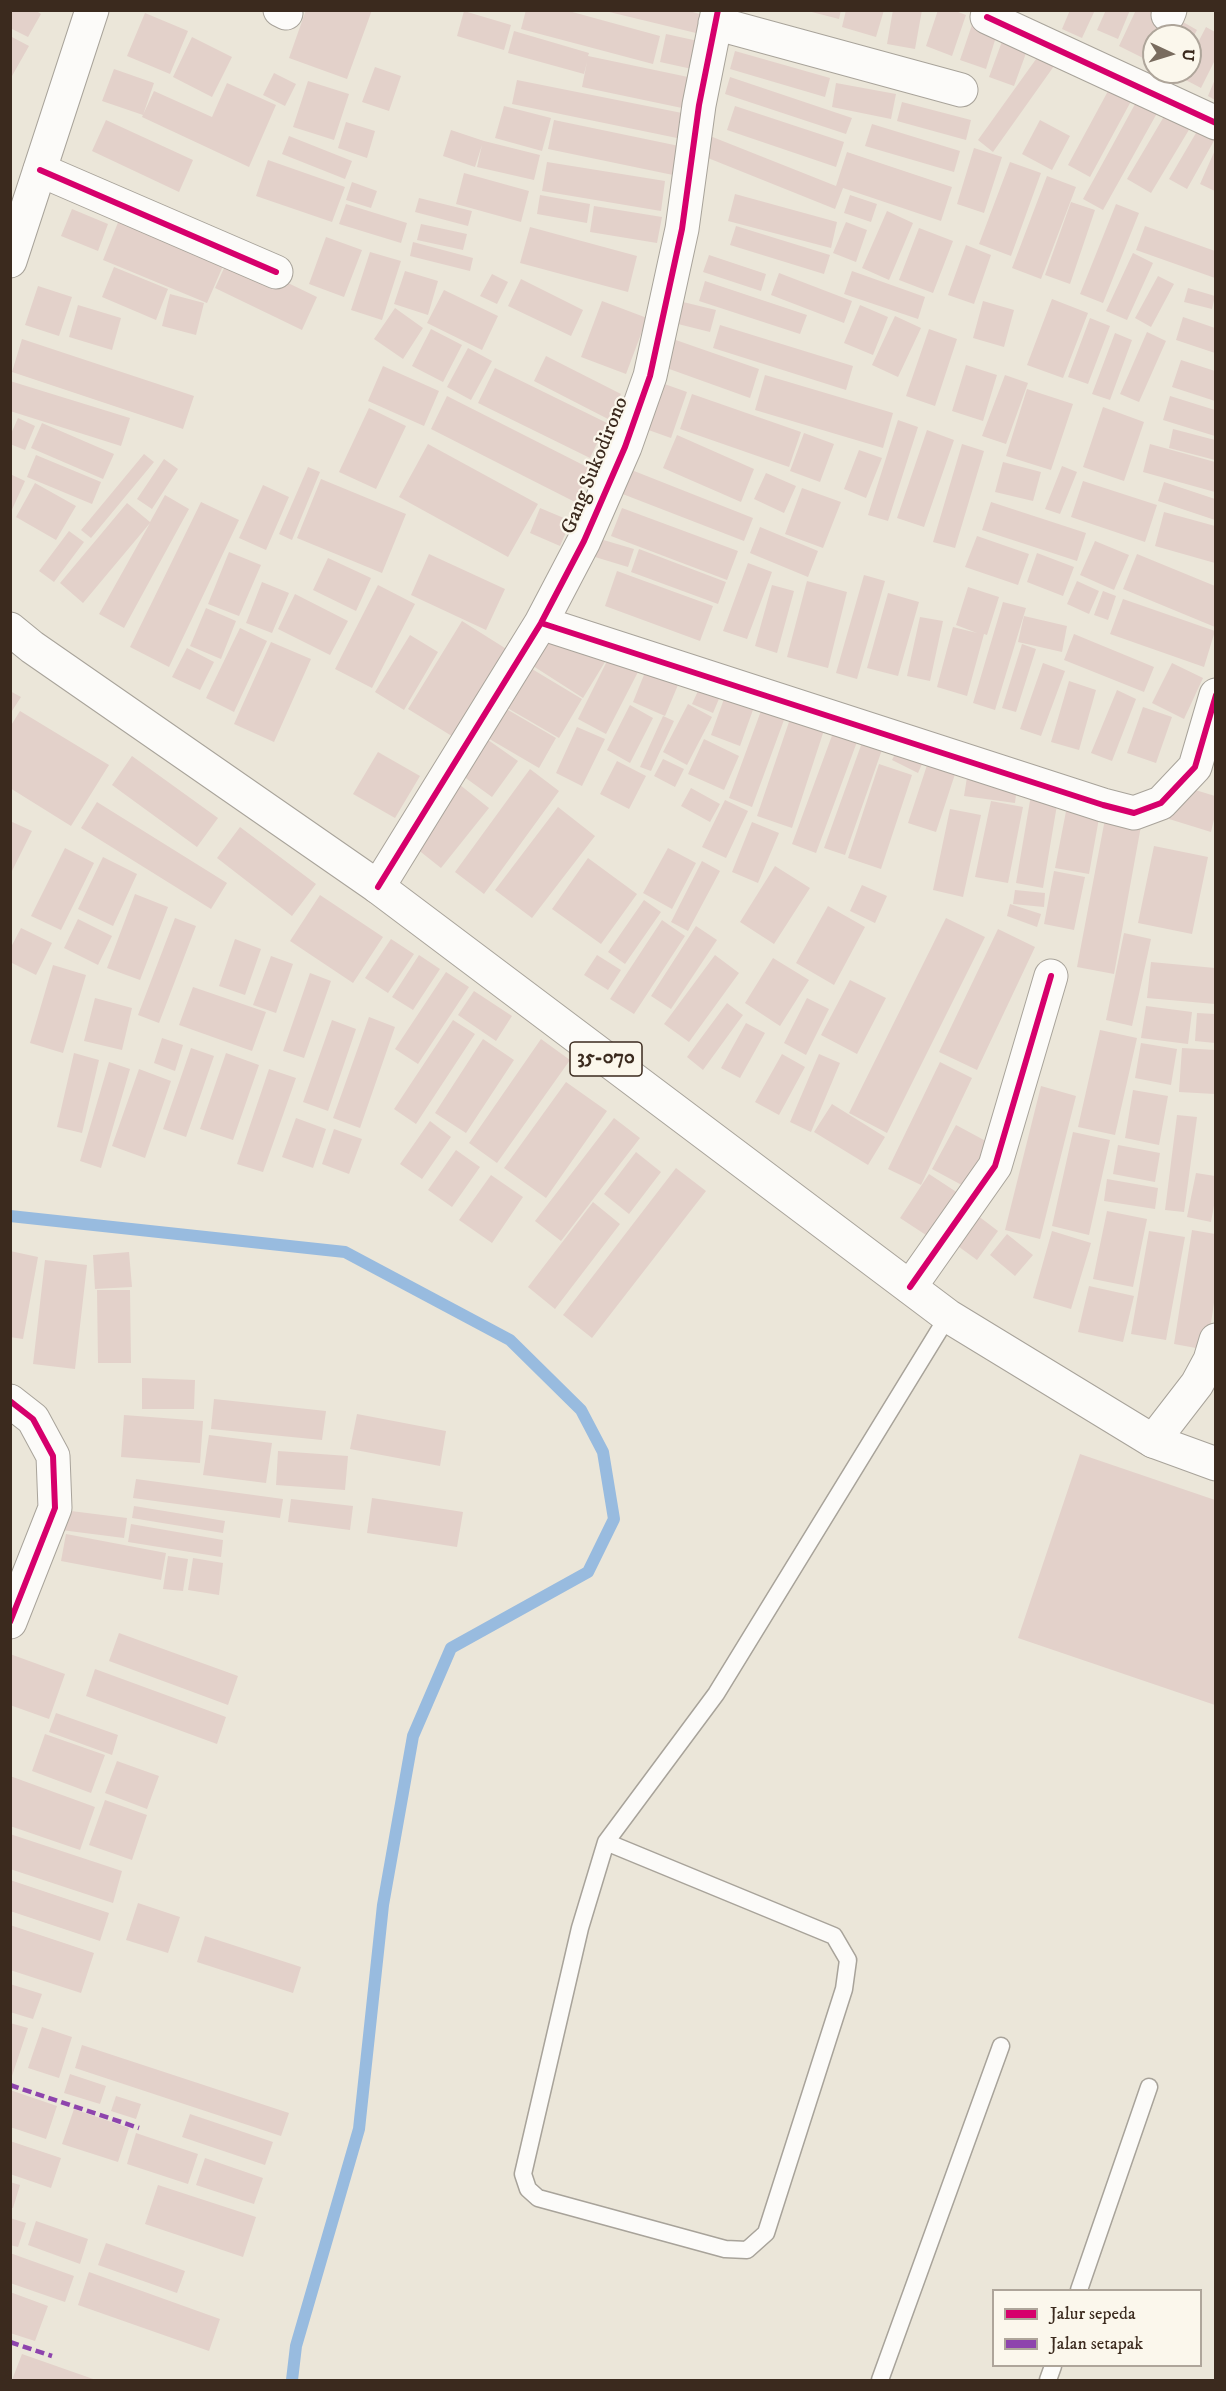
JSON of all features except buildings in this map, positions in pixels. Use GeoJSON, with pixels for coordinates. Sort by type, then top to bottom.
{"type":"FeatureCollection","features":[{"type":"Feature","properties":{"kind":"street"},"geometry":{"type":"LineString","coordinates":[[10,261],[92,10]]}},
{"type":"Feature","properties":{"kind":"street"},"geometry":{"type":"LineString","coordinates":[[717,17],[961,90]]}},
{"type":"Feature","properties":{"kind":"street","name":"Gang Sukodirono"},"geometry":{"type":"LineString","coordinates":[[378,887],[541,623],[588,531],[625,447],[650,376],[682,229],[699,105],[717,17]]}},
{"type":"Feature","properties":{"kind":"street"},"geometry":{"type":"LineString","coordinates":[[987,17],[1215,123]]}},
{"type":"Feature","properties":{"kind":"street"},"geometry":{"type":"LineString","coordinates":[[40,170],[276,272]]}},
{"type":"Feature","properties":{"kind":"street"},"geometry":{"type":"LineString","coordinates":[[541,623],[1103,805],[1134,813],[1161,803],[1196,767],[1215,695]]}},
{"type":"Feature","properties":{"kind":"street","name":"35-070"},"geometry":{"type":"LineString","coordinates":[[10,629],[32,648],[378,887],[948,1316],[1153,1441],[1215,1464]]}},
{"type":"Feature","properties":{"kind":"street"},"geometry":{"type":"LineString","coordinates":[[910,1287],[994,1166],[1051,976]]}},
{"type":"Feature","properties":{"kind":"street"},"geometry":{"type":"LineString","coordinates":[[1153,1441],[1197,1384],[1210,1360],[1215,1340]]}},
{"type":"Feature","properties":{"kind":"street"},"geometry":{"type":"LineString","coordinates":[[10,1401],[33,1419],[53,1456],[55,1508],[10,1622]]}},
{"type":"Feature","properties":{"kind":"lane"},"geometry":{"type":"LineString","coordinates":[[606,1842],[834,1936],[848,1960],[844,1989],[766,2233],[747,2250],[725,2248],[538,2198],[528,2189],[523,2174],[580,1928],[606,1842],[716,1694],[948,1316]]}},
{"type":"Feature","properties":{"kind":"lane"},"geometry":{"type":"LineString","coordinates":[[880,2380],[1001,2046]]}},
{"type":"Feature","properties":{"kind":"lane"},"geometry":{"type":"LineString","coordinates":[[1079,2289],[1149,2086]]}},
{"type":"Feature","properties":{"kind":"waterway"},"geometry":{"type":"LineString","coordinates":[[10,1216],[345,1252],[510,1340],[581,1410],[603,1452],[614,1519],[588,1572],[451,1648],[413,1736],[383,1905],[359,2129],[296,2346],[292,2380]]}},
{"type":"Feature","properties":{"kind":"marked path"},"geometry":{"type":"LineString","coordinates":[[10,2085],[139,2128]]}},
{"type":"Feature","properties":{"kind":"marked path"},"geometry":{"type":"LineString","coordinates":[[10,2342],[52,2356]]}},
{"type":"Feature","properties":{"kind":"cycle path"},"geometry":{"type":"LineString","coordinates":[[378,887],[541,623],[584,541],[625,447],[650,376],[682,229],[699,105],[718,10]]}},
{"type":"Feature","properties":{"kind":"cycle path"},"geometry":{"type":"LineString","coordinates":[[987,17],[1216,123]]}},
{"type":"Feature","properties":{"kind":"cycle path"},"geometry":{"type":"LineString","coordinates":[[40,170],[276,272]]}},
{"type":"Feature","properties":{"kind":"cycle path"},"geometry":{"type":"LineString","coordinates":[[541,623],[1103,805],[1134,813],[1161,803],[1195,767],[1216,695]]}},
{"type":"Feature","properties":{"kind":"cycle path"},"geometry":{"type":"LineString","coordinates":[[910,1287],[995,1166],[1051,976]]}},
{"type":"Feature","properties":{"kind":"cycle path"},"geometry":{"type":"LineString","coordinates":[[10,1401],[33,1419],[53,1456],[55,1508],[10,1622]]}}]}
